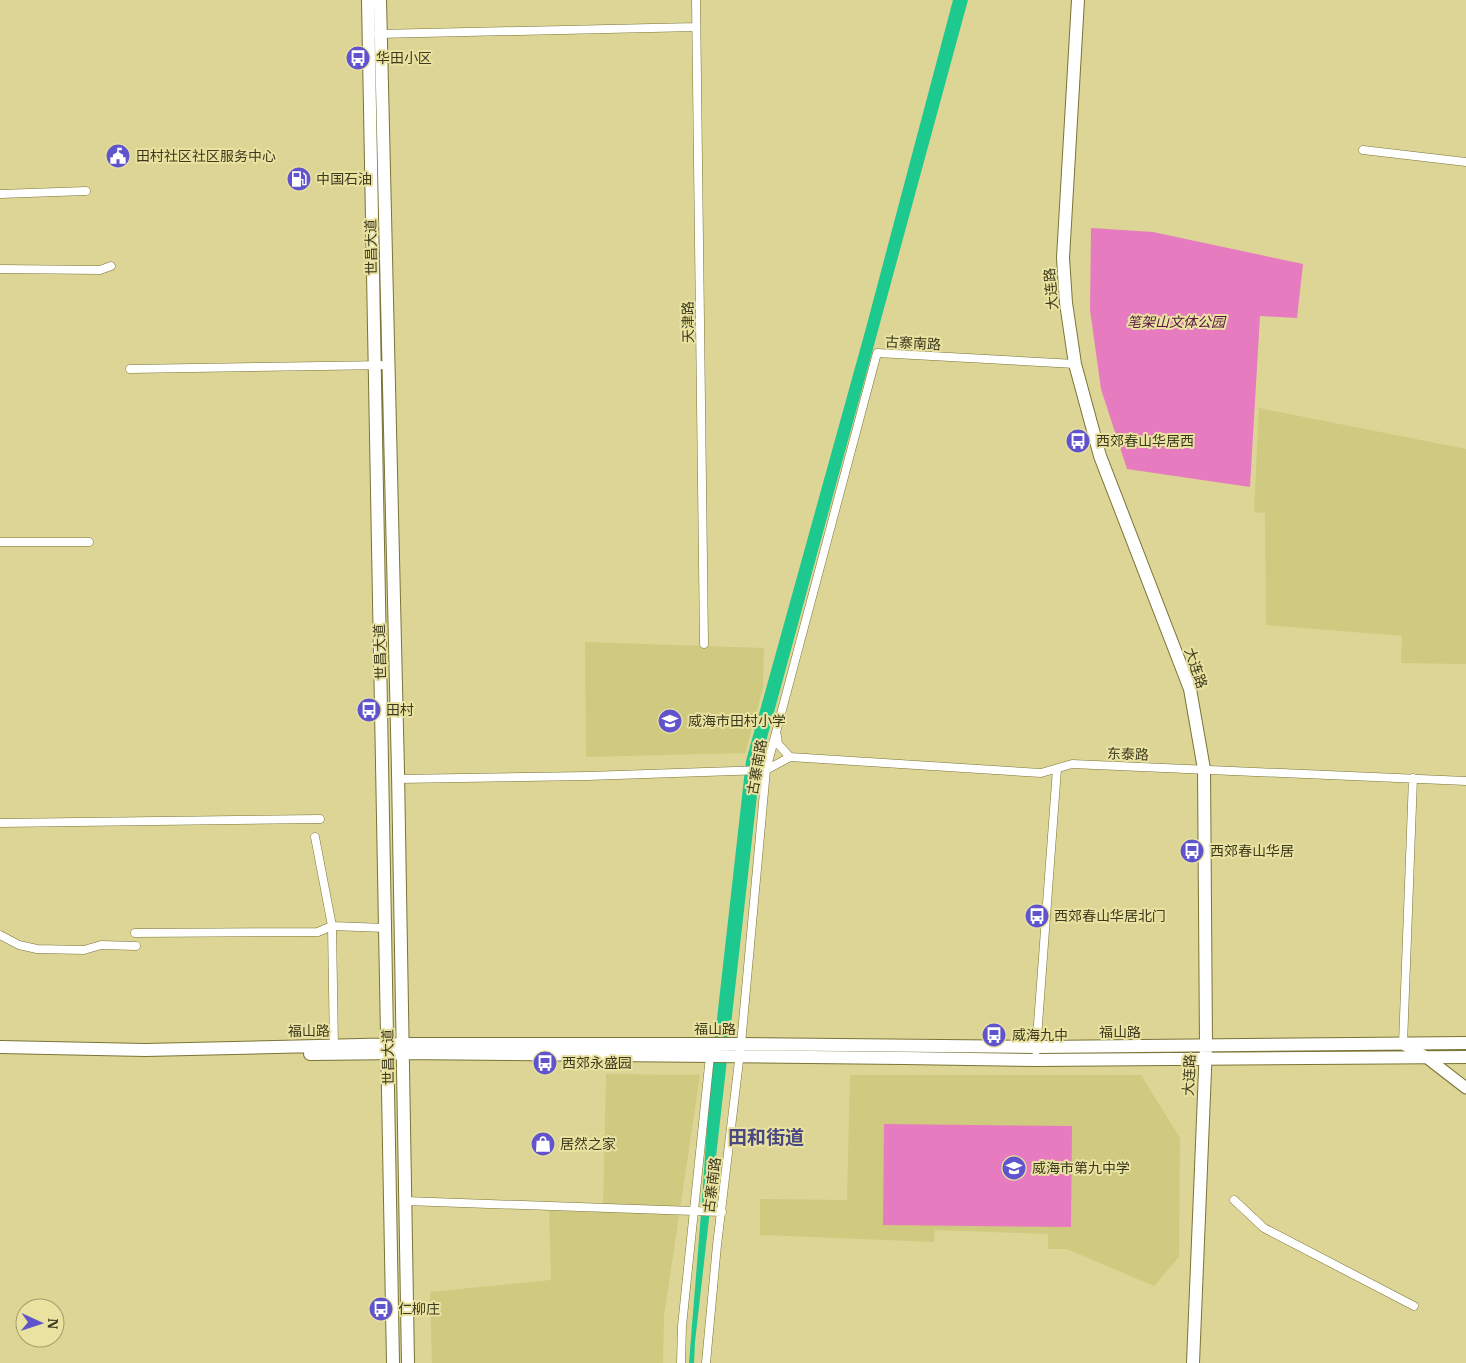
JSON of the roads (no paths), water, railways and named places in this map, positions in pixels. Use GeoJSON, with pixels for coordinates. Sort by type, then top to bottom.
{"type":"FeatureCollection","features":[{"type":"Feature","properties":{"kind":"main road","name":"世昌大道"},"geometry":{"type":"LineString","coordinates":[[368,0],[374,34],[389,365],[408,1363]]}},
{"type":"Feature","properties":{"kind":"main road","name":"世昌大道"},"geometry":{"type":"LineString","coordinates":[[380,0],[374,34],[374,365],[393,1363]]}},
{"type":"Feature","properties":{"kind":"main road","name":"大连路"},"geometry":{"type":"LineString","coordinates":[[1078,0],[1063,258],[1066,303],[1075,364],[1100,456],[1190,690],[1204,769],[1206,1046],[1193,1363]]}},
{"type":"Feature","properties":{"kind":"main road","name":"福山路"},"geometry":{"type":"LineString","coordinates":[[1036,1054],[1206,1046],[1466,1043]]}},
{"type":"Feature","properties":{"kind":"main road"},"geometry":{"type":"LineString","coordinates":[[1403,1044],[1426,1057],[1466,1088]]}},
{"type":"Feature","properties":{"kind":"main road","name":"福山路"},"geometry":{"type":"LineString","coordinates":[[0,1047],[145,1050],[334,1050]]}},
{"type":"Feature","properties":{"kind":"main road"},"geometry":{"type":"LineString","coordinates":[[0,1053],[147,1056],[403,1049],[737,1050],[903,1058],[1036,1054]]}},
{"type":"Feature","properties":{"kind":"main road","name":"福山路"},"geometry":{"type":"LineString","coordinates":[[1036,1054],[1205,1059],[1466,1057]]}},
{"type":"Feature","properties":{"kind":"street","name":"天津路"},"geometry":{"type":"LineString","coordinates":[[696,0],[704,644]]}},
{"type":"Feature","properties":{"kind":"street"},"geometry":{"type":"LineString","coordinates":[[374,34],[696,27]]}},
{"type":"Feature","properties":{"kind":"street"},"geometry":{"type":"LineString","coordinates":[[1363,150],[1466,162]]}},
{"type":"Feature","properties":{"kind":"street"},"geometry":{"type":"LineString","coordinates":[[0,194],[86,191]]}},
{"type":"Feature","properties":{"kind":"street"},"geometry":{"type":"LineString","coordinates":[[0,269],[100,270],[111,266]]}},
{"type":"Feature","properties":{"kind":"street","name":"古寨南路"},"geometry":{"type":"LineString","coordinates":[[706,1363],[717,1245],[718,1211],[737,1050],[764,770],[776,734],[877,353],[1075,364]]}},
{"type":"Feature","properties":{"kind":"street"},"geometry":{"type":"LineString","coordinates":[[130,369],[389,365]]}},
{"type":"Feature","properties":{"kind":"street"},"geometry":{"type":"LineString","coordinates":[[0,542],[89,542]]}},
{"type":"Feature","properties":{"kind":"street"},"geometry":{"type":"LineString","coordinates":[[398,779],[588,776],[764,770],[790,757],[778,744],[776,734]]}},
{"type":"Feature","properties":{"kind":"street","name":"东泰路"},"geometry":{"type":"LineString","coordinates":[[790,757],[1041,773],[1072,764],[1466,781]]}},
{"type":"Feature","properties":{"kind":"street"},"geometry":{"type":"LineString","coordinates":[[1036,1054],[1057,769]]}},
{"type":"Feature","properties":{"kind":"street"},"geometry":{"type":"LineString","coordinates":[[1403,1044],[1414,778]]}},
{"type":"Feature","properties":{"kind":"street"},"geometry":{"type":"LineString","coordinates":[[0,823],[320,818]]}},
{"type":"Feature","properties":{"kind":"street"},"geometry":{"type":"LineString","coordinates":[[315,837],[332,926],[334,1050]]}},
{"type":"Feature","properties":{"kind":"street"},"geometry":{"type":"LineString","coordinates":[[135,933],[318,932],[332,926],[384,928]]}},
{"type":"Feature","properties":{"kind":"street"},"geometry":{"type":"LineString","coordinates":[[0,935],[19,945],[37,949],[84,950],[101,945],[136,946]]}},
{"type":"Feature","properties":{"kind":"street"},"geometry":{"type":"LineString","coordinates":[[681,1363],[682,1326],[697,1210],[711,1050]]}},
{"type":"Feature","properties":{"kind":"street"},"geometry":{"type":"LineString","coordinates":[[1234,1200],[1264,1228],[1414,1306]]}},
{"type":"Feature","properties":{"kind":"street"},"geometry":{"type":"LineString","coordinates":[[405,1201],[718,1211]]}},
{"type":"Feature","properties":{"kind":"place","name":"华田小区"},"geometry":{"type":"Point","coordinates":[358,58]}},
{"type":"Feature","properties":{"kind":"place","name":"田村社区社区服务中心"},"geometry":{"type":"Point","coordinates":[118,156]}},
{"type":"Feature","properties":{"kind":"place","name":"中国石油"},"geometry":{"type":"Point","coordinates":[299,179]}},
{"type":"Feature","properties":{"kind":"place","name":"西郊春山华居西"},"geometry":{"type":"Point","coordinates":[1078,441]}},
{"type":"Feature","properties":{"kind":"place","name":"田村"},"geometry":{"type":"Point","coordinates":[369,710]}},
{"type":"Feature","properties":{"kind":"place","name":"威海市田村小学"},"geometry":{"type":"Point","coordinates":[670,721]}},
{"type":"Feature","properties":{"kind":"place","name":"西郊春山华居"},"geometry":{"type":"Point","coordinates":[1192,851]}},
{"type":"Feature","properties":{"kind":"place","name":"西郊春山华居北门"},"geometry":{"type":"Point","coordinates":[1037,916]}},
{"type":"Feature","properties":{"kind":"place","name":"威海九中"},"geometry":{"type":"Point","coordinates":[994,1035]}},
{"type":"Feature","properties":{"kind":"place","name":"西郊永盛园"},"geometry":{"type":"Point","coordinates":[545,1063]}},
{"type":"Feature","properties":{"kind":"place","name":"居然之家"},"geometry":{"type":"Point","coordinates":[543,1144]}},
{"type":"Feature","properties":{"kind":"place","name":"威海市第九中学"},"geometry":{"type":"Point","coordinates":[1014,1168]}},
{"type":"Feature","properties":{"kind":"place","name":"仁柳庄"},"geometry":{"type":"Point","coordinates":[381,1309]}},
{"type":"Feature","properties":{"kind":"district","name":"田和街道"},"geometry":{"type":"Point","coordinates":[766,1137]}},
{"type":"Feature","properties":{"kind":"park label","name":"笔架山文体公园"},"geometry":{"type":"Point","coordinates":[1176,322]}}]}
